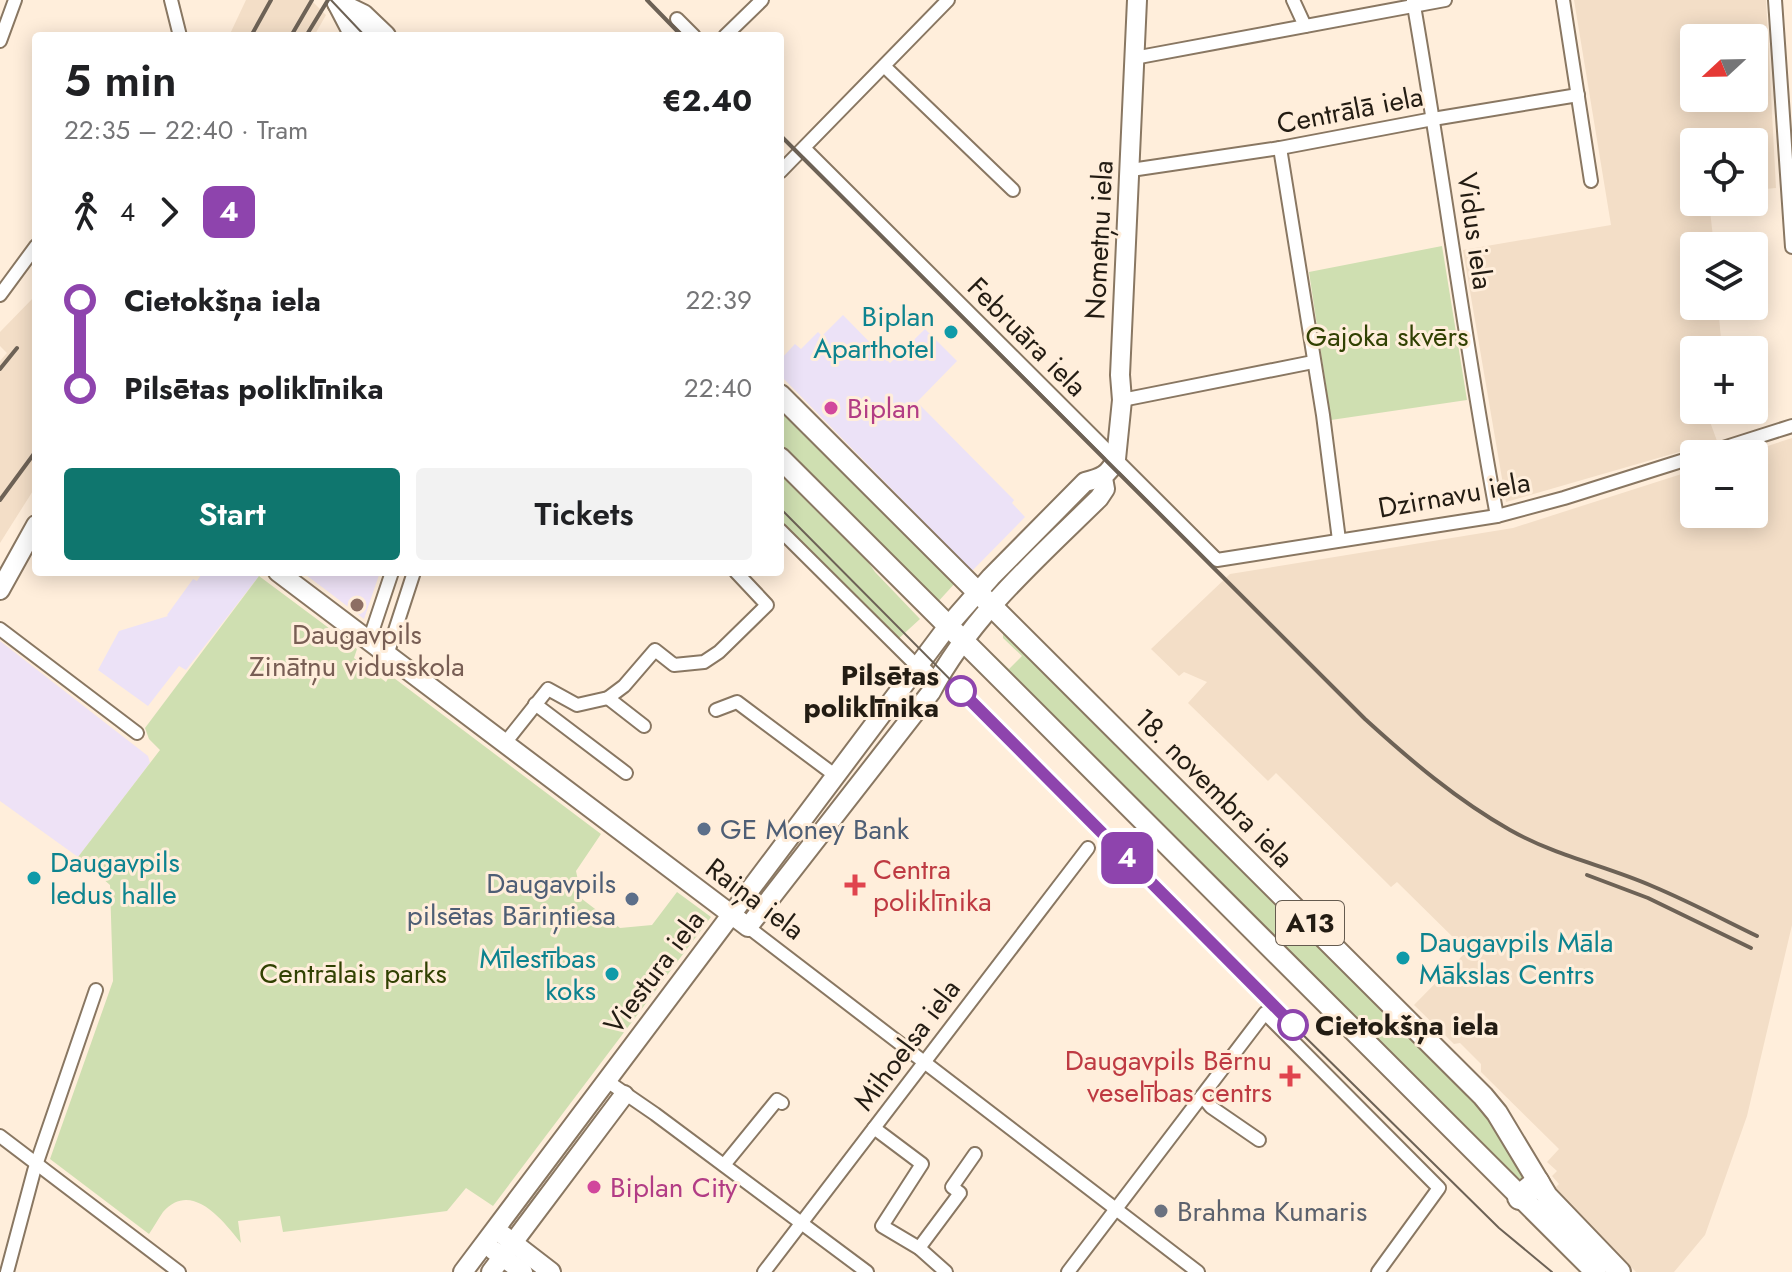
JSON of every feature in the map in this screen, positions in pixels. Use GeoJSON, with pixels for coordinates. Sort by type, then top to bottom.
{"type":"FeatureCollection","features":[{"type":"Feature","properties":{"kind":"main road"},"geometry":{"type":"LineString","coordinates":[[336,1],[356,32]]}},
{"type":"Feature","properties":{"kind":"main road"},"geometry":{"type":"LineString","coordinates":[[336,1],[363,15],[381,32]]}},
{"type":"Feature","properties":{"kind":"main road","name":"18. novembra iela"},"geometry":{"type":"LineString","coordinates":[[784,399],[1483,1096],[1497,1113],[1528,1190],[1596,1272]]}},
{"type":"Feature","properties":{"kind":"main road","name":"18. novembra iela"},"geometry":{"type":"LineString","coordinates":[[784,462],[964,642],[1528,1190],[1620,1272]]}},
{"type":"Feature","properties":{"kind":"street"},"geometry":{"type":"LineString","coordinates":[[0,41],[15,0]]}},
{"type":"Feature","properties":{"kind":"street"},"geometry":{"type":"LineString","coordinates":[[171,0],[179,32]]}},
{"type":"Feature","properties":{"kind":"street"},"geometry":{"type":"LineString","coordinates":[[729,32],[762,0]]}},
{"type":"Feature","properties":{"kind":"street"},"geometry":{"type":"LineString","coordinates":[[784,168],[948,0]]}},
{"type":"Feature","properties":{"kind":"street","name":"Nometņu iela"},"geometry":{"type":"LineString","coordinates":[[984,600],[1099,498],[1105,489],[1103,478],[1116,459],[1122,400],[1120,375],[1137,0]]}},
{"type":"Feature","properties":{"kind":"street"},"geometry":{"type":"LineString","coordinates":[[1293,0],[1305,26]]}},
{"type":"Feature","properties":{"kind":"street"},"geometry":{"type":"LineString","coordinates":[[1134,58],[1413,3],[1445,0]]}},
{"type":"Feature","properties":{"kind":"street"},"geometry":{"type":"LineString","coordinates":[[1563,0],[1591,181]]}},
{"type":"Feature","properties":{"kind":"street"},"geometry":{"type":"LineString","coordinates":[[1775,0],[1792,247]]}},
{"type":"Feature","properties":{"kind":"street","name":"Vidus iela"},"geometry":{"type":"LineString","coordinates":[[1413,3],[1475,399],[1497,516]]}},
{"type":"Feature","properties":{"kind":"street"},"geometry":{"type":"LineString","coordinates":[[677,19],[690,32]]}},
{"type":"Feature","properties":{"kind":"street"},"geometry":{"type":"LineString","coordinates":[[884,66],[1013,190]]}},
{"type":"Feature","properties":{"kind":"street","name":"Centrālā iela"},"geometry":{"type":"LineString","coordinates":[[1131,170],[1280,148],[1578,95]]}},
{"type":"Feature","properties":{"kind":"street","name":"Februāra iela"},"geometry":{"type":"LineString","coordinates":[[804,148],[1217,560]]}},
{"type":"Feature","properties":{"kind":"street"},"geometry":{"type":"LineString","coordinates":[[1280,148],[1323,415],[1339,540]]}},
{"type":"Feature","properties":{"kind":"street"},"geometry":{"type":"LineString","coordinates":[[0,295],[32,251]]}},
{"type":"Feature","properties":{"kind":"street"},"geometry":{"type":"LineString","coordinates":[[1122,400],[1313,362]]}},
{"type":"Feature","properties":{"kind":"street"},"geometry":{"type":"LineString","coordinates":[[1748,440],[1792,426]]}},
{"type":"Feature","properties":{"kind":"street","name":"Dzirnavu iela"},"geometry":{"type":"LineString","coordinates":[[1217,560],[1497,516],[1680,461]]}},
{"type":"Feature","properties":{"kind":"street"},"geometry":{"type":"LineString","coordinates":[[0,590],[32,532]]}},
{"type":"Feature","properties":{"kind":"street"},"geometry":{"type":"LineString","coordinates":[[784,534],[917,666],[924,668],[937,681]]}},
{"type":"Feature","properties":{"kind":"street","name":"Raiņa iela"},"geometry":{"type":"LineString","coordinates":[[283,576],[1198,1272]]}},
{"type":"Feature","properties":{"kind":"street"},"geometry":{"type":"LineString","coordinates":[[369,641],[391,576]]}},
{"type":"Feature","properties":{"kind":"street"},"geometry":{"type":"LineString","coordinates":[[387,655],[413,576]]}},
{"type":"Feature","properties":{"kind":"street"},"geometry":{"type":"LineString","coordinates":[[505,743],[548,689],[577,705],[608,698],[624,686],[655,650],[674,665],[704,662],[719,652],[767,605],[740,576]]}},
{"type":"Feature","properties":{"kind":"street","name":"Viestura iela"},"geometry":{"type":"LineString","coordinates":[[463,1272],[948,626],[984,600]]}},
{"type":"Feature","properties":{"kind":"street","name":"Viestura iela"},"geometry":{"type":"LineString","coordinates":[[748,927],[931,692],[964,642],[984,600]]}},
{"type":"Feature","properties":{"kind":"street"},"geometry":{"type":"LineString","coordinates":[[0,629],[137,733]]}},
{"type":"Feature","properties":{"kind":"street"},"geometry":{"type":"LineString","coordinates":[[608,698],[644,726]]}},
{"type":"Feature","properties":{"kind":"street"},"geometry":{"type":"LineString","coordinates":[[716,710],[737,702],[836,776]]}},
{"type":"Feature","properties":{"kind":"street"},"geometry":{"type":"LineString","coordinates":[[535,704],[626,773]]}},
{"type":"Feature","properties":{"kind":"street","name":"Mihoelsa iela"},"geometry":{"type":"LineString","coordinates":[[766,1271],[1088,848]]}},
{"type":"Feature","properties":{"kind":"street"},"geometry":{"type":"LineString","coordinates":[[7,1272],[37,1163],[96,990]]}},
{"type":"Feature","properties":{"kind":"street"},"geometry":{"type":"LineString","coordinates":[[1068,1272],[1265,1013],[1439,1188],[1378,1272]]}},
{"type":"Feature","properties":{"kind":"street"},"geometry":{"type":"LineString","coordinates":[[607,1081],[867,1272]]}},
{"type":"Feature","properties":{"kind":"street"},"geometry":{"type":"LineString","coordinates":[[491,1272],[624,1095]]}},
{"type":"Feature","properties":{"kind":"street"},"geometry":{"type":"LineString","coordinates":[[1202,1096],[1211,1107],[1259,1140]]}},
{"type":"Feature","properties":{"kind":"street"},"geometry":{"type":"LineString","coordinates":[[724,1165],[777,1100],[782,1103]]}},
{"type":"Feature","properties":{"kind":"street"},"geometry":{"type":"LineString","coordinates":[[874,1128],[922,1164],[882,1226],[919,1248],[946,1272]]}},
{"type":"Feature","properties":{"kind":"street"},"geometry":{"type":"LineString","coordinates":[[0,1136],[172,1270]]}},
{"type":"Feature","properties":{"kind":"street"},"geometry":{"type":"LineString","coordinates":[[919,1248],[960,1193],[952,1187],[975,1154]]}},
{"type":"Feature","properties":{"kind":"street"},"geometry":{"type":"LineString","coordinates":[[490,1237],[507,1250],[551,1272]]}},
{"type":"Feature","properties":{"kind":"street"},"geometry":{"type":"LineString","coordinates":[[0,1243],[16,1246]]}},
{"type":"Feature","properties":{"kind":"street"},"geometry":{"type":"LineString","coordinates":[[507,1250],[523,1272]]}},
{"type":"Feature","properties":{"kind":"shaded area"},"geometry":{"type":"Polygon","coordinates":[[[246,0],[311,0],[326,15],[316,32],[231,32],[246,0]]]}},
{"type":"Feature","properties":{"kind":"shaded area"},"geometry":{"type":"Polygon","coordinates":[[[1574,0],[1766,0],[1767,24],[1680,24],[1680,112],[1768,112],[1768,38],[1776,188],[1768,189],[1768,128],[1680,128],[1680,216],[1711,216],[1712,232],[1680,232],[1680,320],[1719,320],[1721,336],[1680,336],[1680,424],[1711,424],[1717,440],[1680,440],[1680,452],[1506,502],[1463,250],[1611,225],[1574,0]]]}},
{"type":"Feature","properties":{"kind":"shaded area"},"geometry":{"type":"Polygon","coordinates":[[[32,299],[32,492],[0,543],[0,361],[7,353],[0,346],[0,332],[32,299]]]}},
{"type":"Feature","properties":{"kind":"shaded area"},"geometry":{"type":"Polygon","coordinates":[[[843,315],[890,363],[925,329],[957,361],[917,402],[1014,500],[1012,503],[1025,517],[972,571],[784,379],[784,356],[795,344],[801,349],[818,332],[822,336],[843,315]]]}},
{"type":"Feature","properties":{"kind":"shaded area"},"geometry":{"type":"Polygon","coordinates":[[[1792,438],[1792,925],[1747,1116],[1705,1235],[1674,1272],[1636,1272],[1554,1189],[1559,1184],[1552,1176],[1557,1171],[1547,1162],[1559,1149],[1481,1072],[1481,1064],[1460,1043],[1454,1044],[1414,1005],[1467,951],[1397,882],[1391,887],[1276,773],[1268,781],[1188,703],[1207,682],[1184,672],[1179,676],[1151,649],[1230,574],[1513,528],[1680,474],[1680,528],[1768,528],[1768,446],[1792,438]]]}},
{"type":"Feature","properties":{"kind":"shaded area"},"geometry":{"type":"Polygon","coordinates":[[[200,576],[259,576],[186,670],[179,666],[148,706],[98,670],[119,631],[168,616],[193,579],[197,581],[200,576]]]}},
{"type":"Feature","properties":{"kind":"shaded area","name":"Daugavpils Zinātņu vidusskola"},"geometry":{"type":"Polygon","coordinates":[[[307,576],[379,576],[364,619],[307,576]]]}},
{"type":"Feature","properties":{"kind":"shaded area"},"geometry":{"type":"Polygon","coordinates":[[[0,641],[148,756],[150,763],[78,857],[0,801],[0,641]]]}},
{"type":"Feature","properties":{"kind":"green space","name":"Gajoka skvērs"},"geometry":{"type":"Polygon","coordinates":[[[1442,246],[1467,400],[1331,420],[1309,272],[1442,246]]]}},
{"type":"Feature","properties":{"kind":"green space"},"geometry":{"type":"Polygon","coordinates":[[[784,411],[956,582],[936,604],[784,451],[784,411]]]}},
{"type":"Feature","properties":{"kind":"green space"},"geometry":{"type":"Polygon","coordinates":[[[784,473],[857,546],[875,572],[920,619],[897,640],[784,526],[784,473]]]}},
{"type":"Feature","properties":{"kind":"green space","name":"Centrālais parks"},"geometry":{"type":"Polygon","coordinates":[[[259,576],[357,649],[354,658],[386,682],[390,675],[601,834],[576,871],[582,899],[620,928],[652,925],[677,892],[711,917],[493,1206],[466,1188],[447,1211],[283,1232],[280,1216],[238,1221],[241,1243],[206,1207],[185,1200],[174,1203],[163,1212],[149,1234],[50,1159],[113,981],[110,885],[78,857],[160,750],[149,739],[145,728],[259,576]]]}},
{"type":"Feature","properties":{"kind":"green space"},"geometry":{"type":"Polygon","coordinates":[[[1003,629],[1468,1091],[1493,1122],[1523,1179],[1521,1184],[988,654],[992,653],[1009,669],[1022,656],[1003,638],[1003,629]]]}},
{"type":"Feature","properties":{"kind":"tram line"},"geometry":{"type":"LineString","coordinates":[[331,0],[361,32]]}},
{"type":"Feature","properties":{"kind":"tram line"},"geometry":{"type":"LineString","coordinates":[[784,512],[1293,1025],[1499,1228],[1552,1272]]}},
{"type":"Feature","properties":{"kind":"tram line","name":"4"},"geometry":{"type":"LineString","coordinates":[[961,691],[1293,1025]]}},
{"type":"Feature","properties":{"kind":"railway"},"geometry":{"type":"LineString","coordinates":[[253,32],[271,0]]}},
{"type":"Feature","properties":{"kind":"railway"},"geometry":{"type":"LineString","coordinates":[[293,32],[312,0]]}},
{"type":"Feature","properties":{"kind":"railway"},"geometry":{"type":"LineString","coordinates":[[308,32],[328,0]]}},
{"type":"Feature","properties":{"kind":"railway"},"geometry":{"type":"LineString","coordinates":[[647,0],[678,32]]}},
{"type":"Feature","properties":{"kind":"railway"},"geometry":{"type":"LineString","coordinates":[[784,139],[1365,719],[1417,764],[1471,806],[1510,830],[1563,854],[1652,886],[1757,936]]}},
{"type":"Feature","properties":{"kind":"railway"},"geometry":{"type":"LineString","coordinates":[[0,369],[17,348]]}},
{"type":"Feature","properties":{"kind":"railway"},"geometry":{"type":"LineString","coordinates":[[0,500],[32,456]]}},
{"type":"Feature","properties":{"kind":"railway"},"geometry":{"type":"LineString","coordinates":[[1587,875],[1648,898],[1751,948]]}},
{"type":"Feature","properties":{"kind":"place","name":"Biplan Aparthotel"},"geometry":{"type":"Point","coordinates":[951,332]}},
{"type":"Feature","properties":{"kind":"place","name":"Biplan"},"geometry":{"type":"Point","coordinates":[831,408]}},
{"type":"Feature","properties":{"kind":"place","name":"Daugavpils Zinātņu vidusskola"},"geometry":{"type":"Point","coordinates":[357,605]}},
{"type":"Feature","properties":{"kind":"place","name":"Pilsētas poliklīnika"},"geometry":{"type":"Point","coordinates":[961,691]}},
{"type":"Feature","properties":{"kind":"place","name":"GE Money Bank"},"geometry":{"type":"Point","coordinates":[704,829]}},
{"type":"Feature","properties":{"kind":"place","name":"Daugavpils ledus halle"},"geometry":{"type":"Point","coordinates":[34,878]}},
{"type":"Feature","properties":{"kind":"place","name":"Centra poliklīnika"},"geometry":{"type":"Point","coordinates":[855,885]}},
{"type":"Feature","properties":{"kind":"place","name":"Daugavpils pilsētas Bāriņtiesa"},"geometry":{"type":"Point","coordinates":[632,899]}},
{"type":"Feature","properties":{"kind":"place","name":"Daugavpils Māla Mākslas Centrs"},"geometry":{"type":"Point","coordinates":[1403,958]}},
{"type":"Feature","properties":{"kind":"place","name":"Mīlestības koks"},"geometry":{"type":"Point","coordinates":[612,974]}},
{"type":"Feature","properties":{"kind":"place","name":"Cietokšņa iela"},"geometry":{"type":"Point","coordinates":[1293,1025]}},
{"type":"Feature","properties":{"kind":"place","name":"Daugavpils Bērnu veselības centrs"},"geometry":{"type":"Point","coordinates":[1290,1076]}},
{"type":"Feature","properties":{"kind":"place","name":"Biplan City"},"geometry":{"type":"Point","coordinates":[594,1187]}},
{"type":"Feature","properties":{"kind":"place","name":"Brahma Kumaris"},"geometry":{"type":"Point","coordinates":[1161,1211]}}]}
